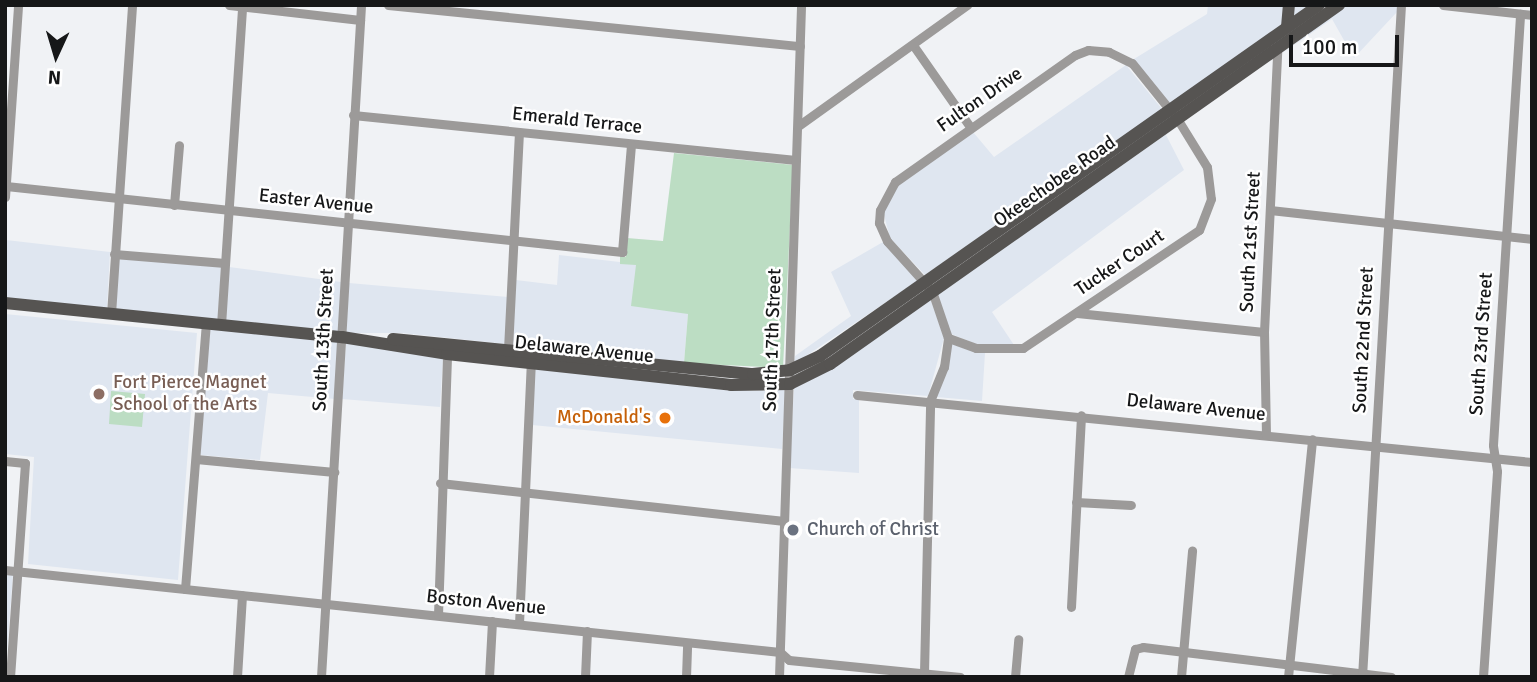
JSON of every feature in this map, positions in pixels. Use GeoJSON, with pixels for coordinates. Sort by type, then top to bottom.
{"type":"FeatureCollection","features":[{"type":"Feature","properties":{"kind":"main road"},"geometry":{"type":"LineString","coordinates":[[1287,27],[1289,5]]}},
{"type":"Feature","properties":{"kind":"main road","name":"Okeechobee Road"},"geometry":{"type":"LineString","coordinates":[[790,377],[830,364],[928,286],[1168,110],[1319,5]]}},
{"type":"Feature","properties":{"kind":"main road","name":"Okeechobee Road"},"geometry":{"type":"LineString","coordinates":[[928,286],[1178,120],[1277,52],[1339,5]]}},
{"type":"Feature","properties":{"kind":"main road","name":"Delaware Avenue"},"geometry":{"type":"LineString","coordinates":[[5,303],[375,341],[401,338],[531,364],[753,387],[790,377]]}},
{"type":"Feature","properties":{"kind":"main road","name":"Delaware Avenue"},"geometry":{"type":"LineString","coordinates":[[447,348],[508,349],[790,377]]}},
{"type":"Feature","properties":{"kind":"street"},"geometry":{"type":"LineString","coordinates":[[5,197],[18,5]]}},
{"type":"Feature","properties":{"kind":"street"},"geometry":{"type":"LineString","coordinates":[[111,314],[132,5]]}},
{"type":"Feature","properties":{"kind":"street"},"geometry":{"type":"LineString","coordinates":[[229,5],[360,20]]}},
{"type":"Feature","properties":{"kind":"street","name":"South 13th Street"},"geometry":{"type":"LineString","coordinates":[[321,677],[361,5]]}},
{"type":"Feature","properties":{"kind":"street"},"geometry":{"type":"LineString","coordinates":[[388,5],[800,46]]}},
{"type":"Feature","properties":{"kind":"street","name":"South 17th Street"},"geometry":{"type":"LineString","coordinates":[[779,677],[782,521],[790,377],[801,5]]}},
{"type":"Feature","properties":{"kind":"street"},"geometry":{"type":"LineString","coordinates":[[797,126],[967,5]]}},
{"type":"Feature","properties":{"kind":"street","name":"South 22nd Street"},"geometry":{"type":"LineString","coordinates":[[1362,675],[1401,5]]}},
{"type":"Feature","properties":{"kind":"street"},"geometry":{"type":"LineString","coordinates":[[1443,5],[1532,15]]}},
{"type":"Feature","properties":{"kind":"street"},"geometry":{"type":"LineString","coordinates":[[221,325],[242,6]]}},
{"type":"Feature","properties":{"kind":"street","name":"South 23rd Street"},"geometry":{"type":"LineString","coordinates":[[1483,677],[1497,471],[1494,458],[1520,14]]}},
{"type":"Feature","properties":{"kind":"street"},"geometry":{"type":"LineString","coordinates":[[913,45],[971,128]]}},
{"type":"Feature","properties":{"kind":"street","name":"Fulton Drive"},"geometry":{"type":"LineString","coordinates":[[928,286],[887,241],[879,223],[880,210],[895,182],[1088,50],[1109,52],[1132,63],[1178,120]]}},
{"type":"Feature","properties":{"kind":"street","name":"South 21st Street"},"geometry":{"type":"LineString","coordinates":[[1266,435],[1264,332],[1277,52]]}},
{"type":"Feature","properties":{"kind":"street","name":"Emerald Terrace"},"geometry":{"type":"LineString","coordinates":[[353,116],[796,160]]}},
{"type":"Feature","properties":{"kind":"street","name":"Tucker Court"},"geometry":{"type":"LineString","coordinates":[[948,338],[975,348],[1023,348],[1199,229],[1211,199],[1207,167],[1178,120]]}},
{"type":"Feature","properties":{"kind":"street"},"geometry":{"type":"LineString","coordinates":[[508,349],[519,132]]}},
{"type":"Feature","properties":{"kind":"street","name":"Easter Avenue"},"geometry":{"type":"LineString","coordinates":[[6,187],[622,252],[631,144]]}},
{"type":"Feature","properties":{"kind":"street"},"geometry":{"type":"LineString","coordinates":[[174,205],[179,145]]}},
{"type":"Feature","properties":{"kind":"street"},"geometry":{"type":"LineString","coordinates":[[1270,210],[1532,239]]}},
{"type":"Feature","properties":{"kind":"street"},"geometry":{"type":"LineString","coordinates":[[114,254],[225,262]]}},
{"type":"Feature","properties":{"kind":"street"},"geometry":{"type":"LineString","coordinates":[[924,673],[930,401],[944,367],[948,338],[928,286]]}},
{"type":"Feature","properties":{"kind":"street"},"geometry":{"type":"LineString","coordinates":[[1077,313],[1264,332]]}},
{"type":"Feature","properties":{"kind":"street"},"geometry":{"type":"LineString","coordinates":[[185,589],[206,324]]}},
{"type":"Feature","properties":{"kind":"street"},"geometry":{"type":"LineString","coordinates":[[438,615],[440,483],[447,348]]}},
{"type":"Feature","properties":{"kind":"street"},"geometry":{"type":"LineString","coordinates":[[519,624],[531,364]]}},
{"type":"Feature","properties":{"kind":"street","name":"Delaware Avenue"},"geometry":{"type":"LineString","coordinates":[[857,395],[1081,415],[1532,462]]}},
{"type":"Feature","properties":{"kind":"street"},"geometry":{"type":"LineString","coordinates":[[1071,607],[1081,415]]}},
{"type":"Feature","properties":{"kind":"street"},"geometry":{"type":"LineString","coordinates":[[1289,677],[1312,439]]}},
{"type":"Feature","properties":{"kind":"street"},"geometry":{"type":"LineString","coordinates":[[196,458],[334,472]]}},
{"type":"Feature","properties":{"kind":"street"},"geometry":{"type":"LineString","coordinates":[[5,461],[25,463],[10,677]]}},
{"type":"Feature","properties":{"kind":"street"},"geometry":{"type":"LineString","coordinates":[[440,483],[782,521]]}},
{"type":"Feature","properties":{"kind":"street"},"geometry":{"type":"LineString","coordinates":[[1076,502],[1131,505]]}},
{"type":"Feature","properties":{"kind":"street"},"geometry":{"type":"LineString","coordinates":[[1181,677],[1192,550]]}},
{"type":"Feature","properties":{"kind":"street","name":"Boston Avenue"},"geometry":{"type":"LineString","coordinates":[[5,570],[780,652],[789,660],[894,674],[924,673],[960,677]]}},
{"type":"Feature","properties":{"kind":"street"},"geometry":{"type":"LineString","coordinates":[[237,677],[242,595]]}},
{"type":"Feature","properties":{"kind":"street"},"geometry":{"type":"LineString","coordinates":[[489,677],[492,621]]}},
{"type":"Feature","properties":{"kind":"street"},"geometry":{"type":"LineString","coordinates":[[585,677],[587,631]]}},
{"type":"Feature","properties":{"kind":"street"},"geometry":{"type":"LineString","coordinates":[[1015,677],[1018,639]]}},
{"type":"Feature","properties":{"kind":"street"},"geometry":{"type":"LineString","coordinates":[[686,677],[687,643]]}},
{"type":"Feature","properties":{"kind":"street"},"geometry":{"type":"LineString","coordinates":[[1128,677],[1135,649],[1289,663],[1391,677]]}},
{"type":"Feature","properties":{"kind":"shaded area"},"geometry":{"type":"Polygon","coordinates":[[[1208,5],[1312,5],[1169,104],[1134,59],[1207,14],[1208,5]]]}},
{"type":"Feature","properties":{"kind":"shaded area"},"geometry":{"type":"Polygon","coordinates":[[[1346,5],[1397,5],[1397,12],[1354,58],[1332,19],[1281,54],[1346,5]]]}},
{"type":"Feature","properties":{"kind":"shaded area"},"geometry":{"type":"Polygon","coordinates":[[[1126,65],[1162,109],[925,275],[890,238],[883,211],[898,185],[973,132],[994,157],[1126,65]]]}},
{"type":"Feature","properties":{"kind":"shaded area"},"geometry":{"type":"Polygon","coordinates":[[[1178,126],[1166,135],[1184,170],[992,312],[1014,345],[976,344],[951,334],[937,293],[1178,126]]]}},
{"type":"Feature","properties":{"kind":"shaded area"},"geometry":{"type":"Polygon","coordinates":[[[6,240],[110,252],[107,309],[5,299],[6,240]]]}},
{"type":"Feature","properties":{"kind":"shaded area"},"geometry":{"type":"Polygon","coordinates":[[[883,242],[919,280],[794,364],[795,356],[851,316],[831,272],[883,242]]]}},
{"type":"Feature","properties":{"kind":"shaded area"},"geometry":{"type":"Polygon","coordinates":[[[559,255],[637,264],[688,314],[684,363],[512,345],[516,280],[557,285],[559,255]]]}},
{"type":"Feature","properties":{"kind":"shaded area"},"geometry":{"type":"Polygon","coordinates":[[[118,258],[221,267],[218,320],[115,310],[118,258]]]}},
{"type":"Feature","properties":{"kind":"shaded area"},"geometry":{"type":"Polygon","coordinates":[[[229,267],[341,282],[339,332],[225,321],[229,267]]]}},
{"type":"Feature","properties":{"kind":"shaded area"},"geometry":{"type":"Polygon","coordinates":[[[349,283],[508,297],[505,344],[402,333],[346,333],[349,283]]]}},
{"type":"Feature","properties":{"kind":"shaded area"},"geometry":{"type":"Polygon","coordinates":[[[930,298],[944,338],[928,396],[853,390],[853,399],[859,399],[859,473],[789,468],[794,388],[832,368],[930,298]]]}},
{"type":"Feature","properties":{"kind":"shaded area","name":"Fort Pierce Magnet School of the Arts"},"geometry":{"type":"Polygon","coordinates":[[[5,314],[197,333],[178,580],[28,564],[34,457],[5,454],[5,314]]]}},
{"type":"Feature","properties":{"kind":"shaded area"},"geometry":{"type":"Polygon","coordinates":[[[210,328],[338,341],[335,399],[268,393],[260,460],[200,455],[210,328]]]}},
{"type":"Feature","properties":{"kind":"shaded area"},"geometry":{"type":"Polygon","coordinates":[[[346,342],[443,358],[440,407],[342,399],[346,342]]]}},
{"type":"Feature","properties":{"kind":"shaded area"},"geometry":{"type":"Polygon","coordinates":[[[951,343],[985,353],[982,401],[936,397],[951,343]]]}},
{"type":"Feature","properties":{"kind":"shaded area"},"geometry":{"type":"Polygon","coordinates":[[[535,368],[753,391],[786,389],[782,449],[532,425],[535,368]]]}},
{"type":"Feature","properties":{"kind":"shaded area"},"geometry":{"type":"Polygon","coordinates":[[[5,575],[13,575],[5,677],[5,575]]]}},
{"type":"Feature","properties":{"kind":"green space"},"geometry":{"type":"Polygon","coordinates":[[[674,153],[793,165],[783,368],[684,363],[688,314],[631,306],[636,265],[620,264],[620,256],[626,257],[627,238],[663,241],[674,153]]]}},
{"type":"Feature","properties":{"kind":"green space"},"geometry":{"type":"Polygon","coordinates":[[[111,391],[145,394],[142,427],[109,424],[111,391]]]}},
{"type":"Feature","properties":{"kind":"place","name":"Fort Pierce Magnet School of the Arts"},"geometry":{"type":"Point","coordinates":[99,394]}},
{"type":"Feature","properties":{"kind":"place","name":"McDonald's"},"geometry":{"type":"Point","coordinates":[665,418]}},
{"type":"Feature","properties":{"kind":"place","name":"Church of Christ"},"geometry":{"type":"Point","coordinates":[793,530]}}]}
